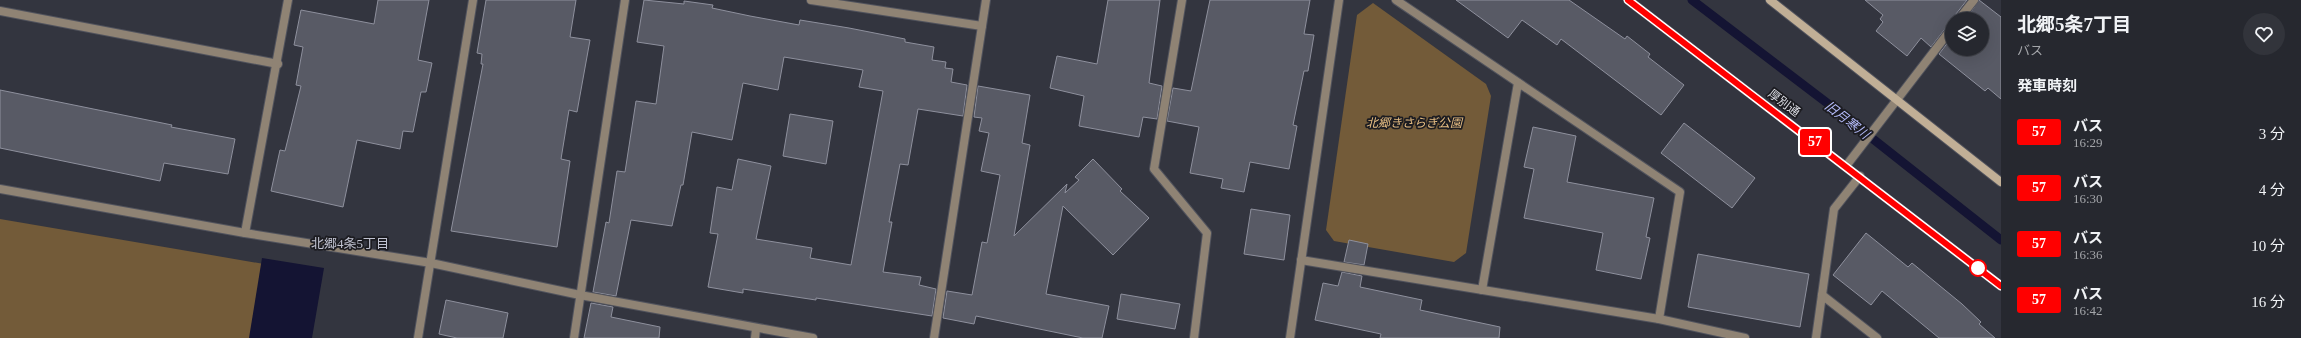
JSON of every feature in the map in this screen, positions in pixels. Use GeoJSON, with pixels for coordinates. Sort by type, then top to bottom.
{"type":"FeatureCollection","features":[{"type":"Feature","properties":{"kind":"street"},"geometry":{"type":"LineString","coordinates":[[245,233],[278,64],[288,0]]}},
{"type":"Feature","properties":{"kind":"street"},"geometry":{"type":"LineString","coordinates":[[418,338],[472,0]]}},
{"type":"Feature","properties":{"kind":"street"},"geometry":{"type":"LineString","coordinates":[[574,338],[625,0]]}},
{"type":"Feature","properties":{"kind":"street"},"geometry":{"type":"LineString","coordinates":[[811,0],[982,26]]}},
{"type":"Feature","properties":{"kind":"street"},"geometry":{"type":"LineString","coordinates":[[934,338],[986,0]]}},
{"type":"Feature","properties":{"kind":"street"},"geometry":{"type":"LineString","coordinates":[[1182,0],[1154,169],[1207,233],[1194,338]]}},
{"type":"Feature","properties":{"kind":"street"},"geometry":{"type":"LineString","coordinates":[[1290,338],[1339,0]]}},
{"type":"Feature","properties":{"kind":"street"},"geometry":{"type":"LineString","coordinates":[[1396,0],[1680,192],[1659,319]]}},
{"type":"Feature","properties":{"kind":"street","name":"厚別通"},"geometry":{"type":"LineString","coordinates":[[1628,0],[1860,176],[2001,286]]}},
{"type":"Feature","properties":{"kind":"street"},"geometry":{"type":"LineString","coordinates":[[1770,0],[2001,182]]}},
{"type":"Feature","properties":{"kind":"street"},"geometry":{"type":"LineString","coordinates":[[1965,12],[1974,0]]}},
{"type":"Feature","properties":{"kind":"street"},"geometry":{"type":"LineString","coordinates":[[0,10],[278,64]]}},
{"type":"Feature","properties":{"kind":"street"},"geometry":{"type":"LineString","coordinates":[[1846,166],[1945,37]]}},
{"type":"Feature","properties":{"kind":"street"},"geometry":{"type":"LineString","coordinates":[[1482,290],[1518,82]]}},
{"type":"Feature","properties":{"kind":"street"},"geometry":{"type":"LineString","coordinates":[[1816,338],[1834,209],[1860,176]]}},
{"type":"Feature","properties":{"kind":"street"},"geometry":{"type":"LineString","coordinates":[[0,189],[245,233],[431,263],[580,295],[756,329],[813,338]]}},
{"type":"Feature","properties":{"kind":"street"},"geometry":{"type":"LineString","coordinates":[[1301,260],[1659,319],[1745,338]]}},
{"type":"Feature","properties":{"kind":"street"},"geometry":{"type":"LineString","coordinates":[[1822,295],[1877,338]]}},
{"type":"Feature","properties":{"kind":"street"},"geometry":{"type":"LineString","coordinates":[[755,338],[756,329]]}},
{"type":"Feature","properties":{"kind":"green space","name":"北郷きさらぎ公園"},"geometry":{"type":"Polygon","coordinates":[[[1373,3],[1486,84],[1491,96],[1466,253],[1454,262],[1334,241],[1326,230],[1357,15],[1373,3]]]}},
{"type":"Feature","properties":{"kind":"green space"},"geometry":{"type":"Polygon","coordinates":[[[0,219],[311,272],[300,338],[0,338],[0,219]]]}},
{"type":"Feature","properties":{"kind":"shaded area"},"geometry":{"type":"Polygon","coordinates":[[[262,258],[324,268],[312,338],[249,338],[262,258]]]}},
{"type":"Feature","properties":{"kind":"building"},"geometry":{"type":"Polygon","coordinates":[[[378,0],[429,0],[418,60],[432,63],[426,92],[421,92],[413,132],[403,131],[400,149],[357,140],[343,207],[271,191],[280,150],[285,151],[301,86],[296,85],[303,47],[294,45],[301,10],[374,24],[378,0]]]}},
{"type":"Feature","properties":{"kind":"building"},"geometry":{"type":"Polygon","coordinates":[[[486,0],[576,0],[570,37],[590,40],[577,112],[569,110],[561,159],[570,161],[557,247],[451,231],[483,64],[481,64],[482,54],[477,53],[486,0]]]}},
{"type":"Feature","properties":{"kind":"building"},"geometry":{"type":"Polygon","coordinates":[[[644,0],[684,4],[684,1],[713,5],[712,8],[750,16],[799,25],[800,20],[849,28],[905,39],[905,42],[934,47],[932,60],[946,62],[945,68],[953,69],[951,82],[967,85],[963,116],[918,109],[908,165],[900,164],[889,222],[892,222],[883,272],[921,277],[919,285],[936,289],[932,316],[816,298],[816,300],[743,289],[743,293],[708,287],[718,234],[710,233],[717,187],[732,190],[738,159],[771,166],[756,239],[812,248],[810,258],[851,265],[883,91],[859,87],[863,70],[784,57],[778,90],[743,83],[732,140],[692,132],[683,185],[681,185],[672,226],[631,220],[616,296],[593,292],[606,222],[609,223],[617,171],[625,172],[636,101],[656,104],[664,46],[637,42],[644,0]]]}},
{"type":"Feature","properties":{"kind":"building"},"geometry":{"type":"Polygon","coordinates":[[[1108,0],[1160,0],[1149,83],[1162,86],[1157,119],[1143,117],[1139,137],[1079,126],[1084,96],[1050,88],[1057,56],[1097,64],[1108,0]]]}},
{"type":"Feature","properties":{"kind":"building"},"geometry":{"type":"Polygon","coordinates":[[[1210,0],[1310,0],[1304,34],[1314,35],[1308,71],[1304,71],[1293,125],[1297,126],[1289,169],[1250,162],[1244,192],[1221,188],[1223,179],[1190,173],[1199,127],[1167,121],[1173,88],[1191,91],[1210,0]]]}},
{"type":"Feature","properties":{"kind":"building"},"geometry":{"type":"Polygon","coordinates":[[[1456,0],[1569,0],[1625,39],[1627,36],[1650,54],[1648,57],[1684,85],[1661,115],[1561,39],[1557,45],[1522,20],[1508,38],[1456,0]]]}},
{"type":"Feature","properties":{"kind":"building"},"geometry":{"type":"Polygon","coordinates":[[[1865,0],[1967,0],[1958,12],[1945,12],[1945,29],[1931,47],[1921,38],[1907,56],[1876,31],[1883,22],[1880,19],[1883,15],[1865,0]]]}},
{"type":"Feature","properties":{"kind":"building"},"geometry":{"type":"Polygon","coordinates":[[[1979,0],[2001,17],[2001,99],[1988,88],[1985,91],[1939,54],[1945,46],[1945,56],[1989,56],[1989,12],[1971,12],[1979,0]]]}},
{"type":"Feature","properties":{"kind":"building"},"geometry":{"type":"Polygon","coordinates":[[[978,86],[1030,95],[1022,143],[1030,145],[1014,236],[1067,184],[1065,193],[1079,180],[1075,177],[1093,159],[1122,189],[1120,191],[1149,218],[1113,255],[1063,206],[1046,294],[1109,306],[1102,338],[1083,338],[976,316],[974,324],[943,318],[947,291],[972,295],[982,242],[987,243],[1000,175],[981,171],[989,133],[979,131],[982,118],[974,117],[978,86]]]}},
{"type":"Feature","properties":{"kind":"building"},"geometry":{"type":"Polygon","coordinates":[[[0,90],[172,125],[171,127],[235,139],[228,174],[164,163],[160,181],[0,148],[0,90]]]}},
{"type":"Feature","properties":{"kind":"building"},"geometry":{"type":"Polygon","coordinates":[[[790,114],[833,121],[826,164],[783,156],[790,114]]]}},
{"type":"Feature","properties":{"kind":"building"},"geometry":{"type":"Polygon","coordinates":[[[1684,123],[1755,178],[1732,208],[1661,153],[1684,123]]]}},
{"type":"Feature","properties":{"kind":"building"},"geometry":{"type":"Polygon","coordinates":[[[1533,127],[1576,136],[1567,182],[1654,198],[1646,237],[1650,238],[1641,279],[1596,270],[1603,233],[1524,218],[1534,169],[1524,167],[1533,127]]]}},
{"type":"Feature","properties":{"kind":"building"},"geometry":{"type":"Polygon","coordinates":[[[1251,209],[1290,215],[1284,260],[1244,254],[1251,209]]]}},
{"type":"Feature","properties":{"kind":"building"},"geometry":{"type":"Polygon","coordinates":[[[1866,233],[1908,267],[1912,263],[1962,304],[1981,322],[1979,324],[1995,338],[1939,338],[1882,291],[1871,305],[1833,275],[1866,233]]]}},
{"type":"Feature","properties":{"kind":"building"},"geometry":{"type":"Polygon","coordinates":[[[1349,240],[1368,244],[1364,265],[1344,262],[1349,240]]]}},
{"type":"Feature","properties":{"kind":"building"},"geometry":{"type":"Polygon","coordinates":[[[1698,254],[1809,274],[1800,327],[1688,307],[1698,254]]]}},
{"type":"Feature","properties":{"kind":"building"},"geometry":{"type":"Polygon","coordinates":[[[1342,272],[1362,276],[1360,287],[1422,300],[1420,310],[1500,327],[1499,338],[1380,338],[1381,334],[1315,320],[1323,283],[1338,286],[1342,272]]]}},
{"type":"Feature","properties":{"kind":"building"},"geometry":{"type":"Polygon","coordinates":[[[1121,294],[1180,304],[1175,329],[1117,319],[1121,294]]]}},
{"type":"Feature","properties":{"kind":"building"},"geometry":{"type":"Polygon","coordinates":[[[446,300],[508,313],[503,338],[457,338],[439,334],[446,300]]]}},
{"type":"Feature","properties":{"kind":"building"},"geometry":{"type":"Polygon","coordinates":[[[591,303],[613,307],[611,317],[660,327],[659,338],[584,338],[591,303]]]}},
{"type":"Feature","properties":{"kind":"waterway","name":"旧月寒川"},"geometry":{"type":"LineString","coordinates":[[1692,0],[1835,109],[2001,240]]}},
{"type":"Feature","properties":{"kind":"bus line","name":"57"},"geometry":{"type":"LineString","coordinates":[[1628,0],[2001,286]]}},
{"type":"Feature","properties":{"kind":"district","name":"北郷4条5丁目"},"geometry":{"type":"Point","coordinates":[350,243]}}]}
